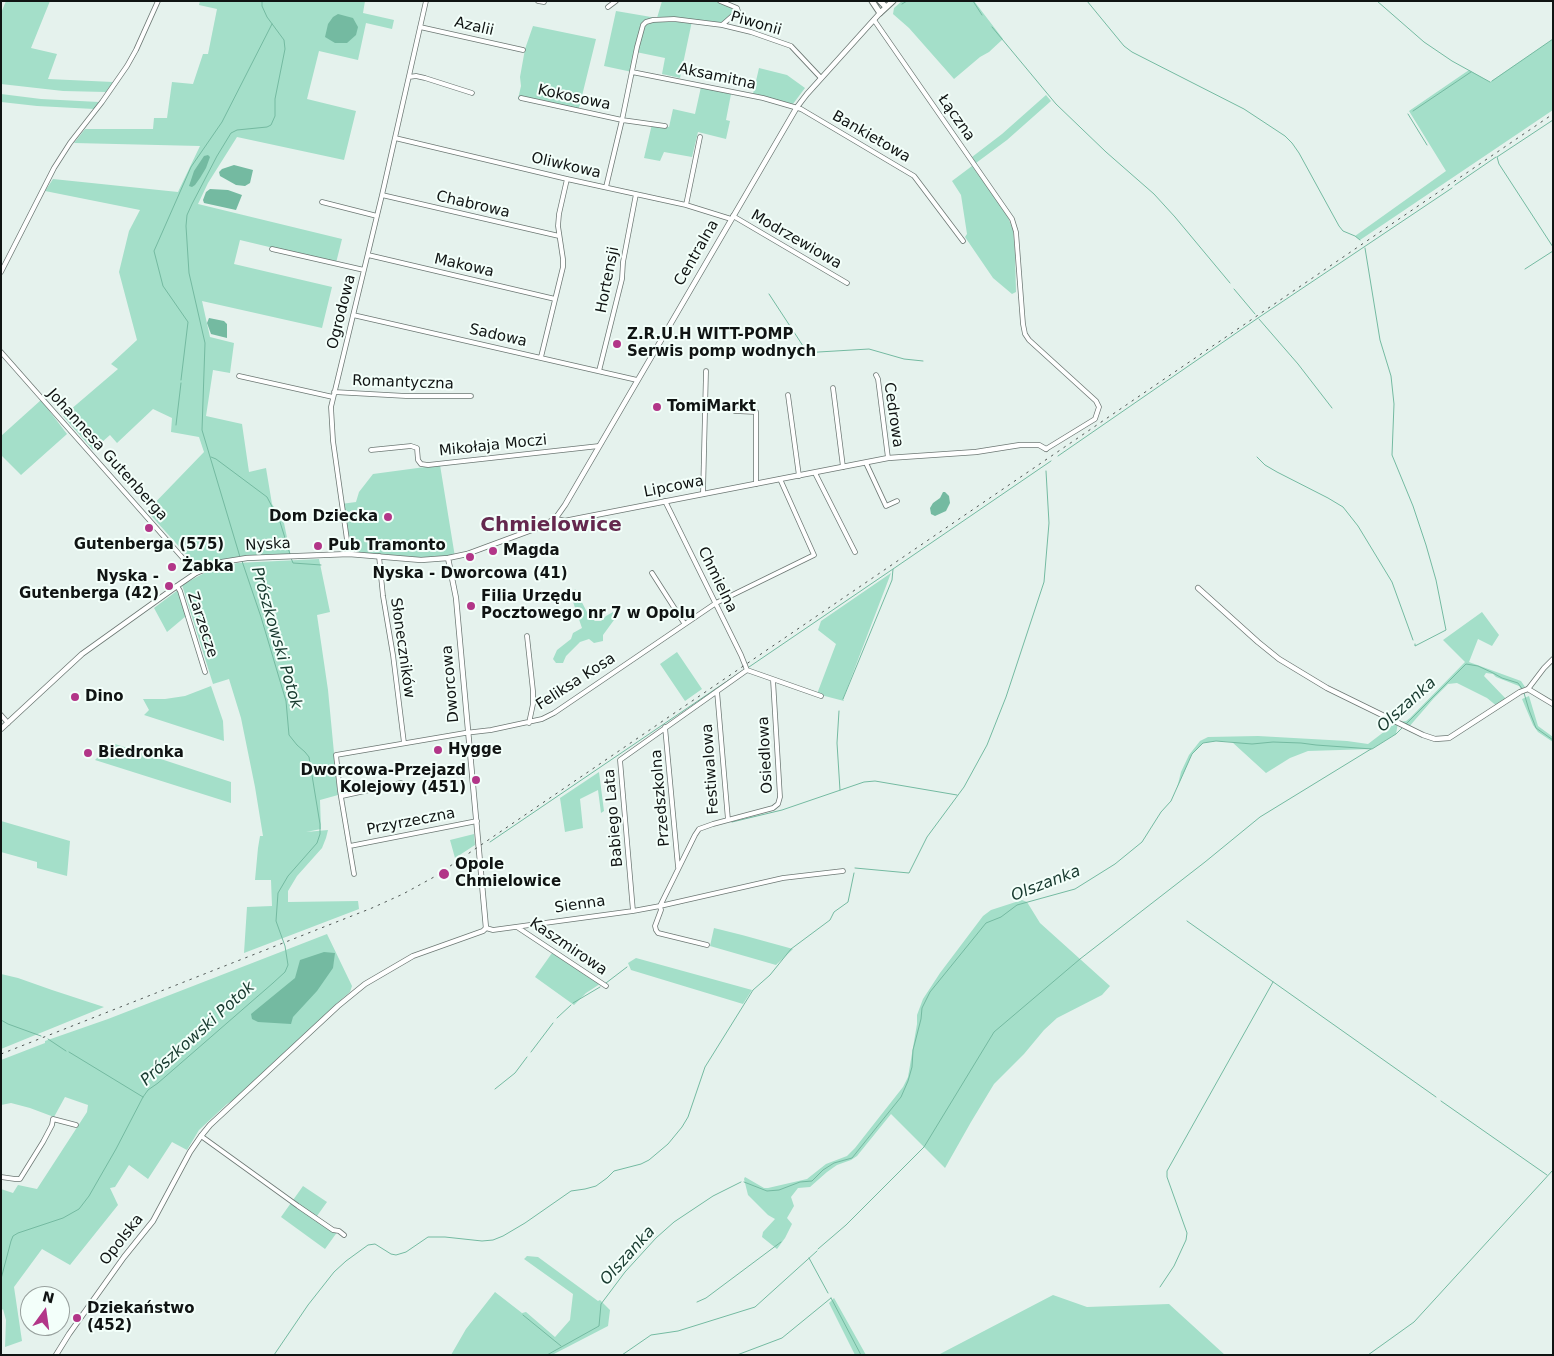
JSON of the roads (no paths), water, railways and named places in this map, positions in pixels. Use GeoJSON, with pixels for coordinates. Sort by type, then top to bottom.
{"type":"FeatureCollection","features":[{"type":"Feature","properties":{"kind":"main road"},"geometry":{"type":"LineString","coordinates":[[872,1],[880,13],[893,1]]}},
{"type":"Feature","properties":{"kind":"main road"},"geometry":{"type":"LineString","coordinates":[[880,1],[886,7]]}},
{"type":"Feature","properties":{"kind":"street"},"geometry":{"type":"LineString","coordinates":[[1,272],[54,168],[70,143],[127,66],[158,1]]}},
{"type":"Feature","properties":{"kind":"street","name":"Ogrodowa"},"geometry":{"type":"LineString","coordinates":[[349,554],[330,416],[334,392],[382,196],[426,1]]}},
{"type":"Feature","properties":{"kind":"street"},"geometry":{"type":"LineString","coordinates":[[538,1],[544,2]]}},
{"type":"Feature","properties":{"kind":"street"},"geometry":{"type":"LineString","coordinates":[[608,7],[616,1]]}},
{"type":"Feature","properties":{"kind":"street"},"geometry":{"type":"LineString","coordinates":[[720,1],[737,8],[738,11],[722,25]]}},
{"type":"Feature","properties":{"kind":"street","name":"Centralna"},"geometry":{"type":"LineString","coordinates":[[555,519],[565,505],[797,107],[880,13]]}},
{"type":"Feature","properties":{"kind":"street","name":"Piwonii"},"geometry":{"type":"LineString","coordinates":[[632,72],[643,25],[653,20],[674,19],[722,25],[751,32],[791,46],[821,78]]}},
{"type":"Feature","properties":{"kind":"street","name":"Łączna"},"geometry":{"type":"LineString","coordinates":[[874,20],[1012,219],[1016,232],[1025,334],[1029,340],[1096,401],[1098,407],[1095,419],[1046,449]]}},
{"type":"Feature","properties":{"kind":"street","name":"Azalii"},"geometry":{"type":"LineString","coordinates":[[420,27],[523,50]]}},
{"type":"Feature","properties":{"kind":"street"},"geometry":{"type":"LineString","coordinates":[[606,187],[632,72]]}},
{"type":"Feature","properties":{"kind":"street","name":"Aksamitna"},"geometry":{"type":"LineString","coordinates":[[632,72],[763,98],[797,107]]}},
{"type":"Feature","properties":{"kind":"street"},"geometry":{"type":"LineString","coordinates":[[409,77],[425,78],[472,93]]}},
{"type":"Feature","properties":{"kind":"street","name":"Kokosowa"},"geometry":{"type":"LineString","coordinates":[[521,98],[622,120],[665,126]]}},
{"type":"Feature","properties":{"kind":"street","name":"Bankietowa"},"geometry":{"type":"LineString","coordinates":[[797,107],[914,176],[963,241]]}},
{"type":"Feature","properties":{"kind":"street"},"geometry":{"type":"LineString","coordinates":[[686,205],[700,137]]}},
{"type":"Feature","properties":{"kind":"street","name":"Oliwkowa"},"geometry":{"type":"LineString","coordinates":[[395,138],[686,205],[732,218]]}},
{"type":"Feature","properties":{"kind":"street"},"geometry":{"type":"LineString","coordinates":[[541,357],[563,267],[559,236],[559,214],[567,179]]}},
{"type":"Feature","properties":{"kind":"street","name":"Hortensji"},"geometry":{"type":"LineString","coordinates":[[599,371],[622,279],[622,262],[636,194]]}},
{"type":"Feature","properties":{"kind":"street","name":"Chabrowa"},"geometry":{"type":"LineString","coordinates":[[382,196],[559,236]]}},
{"type":"Feature","properties":{"kind":"street"},"geometry":{"type":"LineString","coordinates":[[322,202],[377,216]]}},
{"type":"Feature","properties":{"kind":"street","name":"Modrzewiowa"},"geometry":{"type":"LineString","coordinates":[[732,218],[847,283]]}},
{"type":"Feature","properties":{"kind":"street"},"geometry":{"type":"LineString","coordinates":[[272,248],[364,270]]}},
{"type":"Feature","properties":{"kind":"street","name":"Makowa"},"geometry":{"type":"LineString","coordinates":[[368,255],[555,299]]}},
{"type":"Feature","properties":{"kind":"street","name":"Sadowa"},"geometry":{"type":"LineString","coordinates":[[353,315],[637,380]]}},
{"type":"Feature","properties":{"kind":"street","name":"Johannesa Gutenberga"},"geometry":{"type":"LineString","coordinates":[[1,352],[196,573]]}},
{"type":"Feature","properties":{"kind":"street"},"geometry":{"type":"LineString","coordinates":[[703,494],[706,371]]}},
{"type":"Feature","properties":{"kind":"street","name":"Cedrowa"},"geometry":{"type":"LineString","coordinates":[[876,374],[888,458]]}},
{"type":"Feature","properties":{"kind":"street"},"geometry":{"type":"LineString","coordinates":[[239,376],[333,397]]}},
{"type":"Feature","properties":{"kind":"street"},"geometry":{"type":"LineString","coordinates":[[833,388],[843,467]]}},
{"type":"Feature","properties":{"kind":"street","name":"Romantyczna"},"geometry":{"type":"LineString","coordinates":[[334,392],[406,396],[471,396]]}},
{"type":"Feature","properties":{"kind":"street"},"geometry":{"type":"LineString","coordinates":[[788,396],[799,476]]}},
{"type":"Feature","properties":{"kind":"street"},"geometry":{"type":"LineString","coordinates":[[735,411],[756,412],[756,484]]}},
{"type":"Feature","properties":{"kind":"street","name":"Lipcowa"},"geometry":{"type":"LineString","coordinates":[[555,519],[565,521],[888,458],[976,452],[1020,445],[1039,446],[1046,449]]}},
{"type":"Feature","properties":{"kind":"street","name":"Mikołaja Moczi"},"geometry":{"type":"LineString","coordinates":[[371,450],[411,446],[417,448],[418,460],[421,464],[428,465],[599,446]]}},
{"type":"Feature","properties":{"kind":"street"},"geometry":{"type":"LineString","coordinates":[[866,463],[886,506],[897,501]]}},
{"type":"Feature","properties":{"kind":"street"},"geometry":{"type":"LineString","coordinates":[[815,473],[855,552]]}},
{"type":"Feature","properties":{"kind":"street","name":"Feliksa Kosa"},"geometry":{"type":"LineString","coordinates":[[342,796],[336,755],[491,730],[542,719],[554,713],[716,603],[814,555],[780,479]]}},
{"type":"Feature","properties":{"kind":"street","name":"Chmielna"},"geometry":{"type":"LineString","coordinates":[[665,501],[747,670]]}},
{"type":"Feature","properties":{"kind":"street","name":"Nyska"},"geometry":{"type":"LineString","coordinates":[[1,729],[82,654],[196,573],[222,562],[244,559],[349,554],[421,560],[448,558],[467,554],[533,530],[555,519]]}},
{"type":"Feature","properties":{"kind":"street","name":"Słoneczników"},"geometry":{"type":"LineString","coordinates":[[379,556],[404,743]]}},
{"type":"Feature","properties":{"kind":"street","name":"Dworcowa"},"geometry":{"type":"LineString","coordinates":[[448,558],[455,591],[486,928]]}},
{"type":"Feature","properties":{"kind":"street"},"geometry":{"type":"LineString","coordinates":[[652,573],[684,623]]}},
{"type":"Feature","properties":{"kind":"street","name":"Zarzecze"},"geometry":{"type":"LineString","coordinates":[[177,586],[180,590],[205,672]]}},
{"type":"Feature","properties":{"kind":"street"},"geometry":{"type":"LineString","coordinates":[[1198,588],[1279,659],[1327,688],[1423,735],[1435,739],[1449,738],[1527,689],[1553,658],[1553,653]]}},
{"type":"Feature","properties":{"kind":"street"},"geometry":{"type":"LineString","coordinates":[[527,636],[533,690],[533,704],[528,723]]}},
{"type":"Feature","properties":{"kind":"street"},"geometry":{"type":"LineString","coordinates":[[747,670],[821,696]]}},
{"type":"Feature","properties":{"kind":"street","name":"Babiego Lata"},"geometry":{"type":"LineString","coordinates":[[633,910],[620,760],[747,670]]}},
{"type":"Feature","properties":{"kind":"street","name":"Osiedlowa"},"geometry":{"type":"LineString","coordinates":[[728,820],[773,808],[779,802],[773,680]]}},
{"type":"Feature","properties":{"kind":"street"},"geometry":{"type":"LineString","coordinates":[[1527,689],[1553,704]]}},
{"type":"Feature","properties":{"kind":"street","name":"Festiwalowa"},"geometry":{"type":"LineString","coordinates":[[707,945],[658,933],[655,926],[660,906],[699,829],[728,820],[717,691]]}},
{"type":"Feature","properties":{"kind":"street"},"geometry":{"type":"LineString","coordinates":[[1,715],[8,723]]}},
{"type":"Feature","properties":{"kind":"street","name":"Przedszkolna"},"geometry":{"type":"LineString","coordinates":[[666,727],[678,868]]}},
{"type":"Feature","properties":{"kind":"street"},"geometry":{"type":"LineString","coordinates":[[354,874],[342,796],[401,783]]}},
{"type":"Feature","properties":{"kind":"street","name":"Przyrzeczna"},"geometry":{"type":"LineString","coordinates":[[350,846],[477,821]]}},
{"type":"Feature","properties":{"kind":"street","name":"Sienna"},"geometry":{"type":"LineString","coordinates":[[338,1006],[377,976],[413,956],[483,931],[486,928],[494,930],[660,906],[783,878],[843,871]]}},
{"type":"Feature","properties":{"kind":"street","name":"Kaszmirowa"},"geometry":{"type":"LineString","coordinates":[[517,926],[606,986]]}},
{"type":"Feature","properties":{"kind":"street","name":"Opolska"},"geometry":{"type":"LineString","coordinates":[[56,1355],[124,1257],[153,1222],[201,1136],[210,1125],[338,1006]]}},
{"type":"Feature","properties":{"kind":"street"},"geometry":{"type":"LineString","coordinates":[[1,1176],[20,1179],[52,1125],[53,1119],[76,1125]]}},
{"type":"Feature","properties":{"kind":"street"},"geometry":{"type":"LineString","coordinates":[[201,1136],[298,1206],[344,1236]]}},
{"type":"Feature","properties":{"kind":"waterway","name":"Prószkowski Potok"},"geometry":{"type":"LineString","coordinates":[[240,557],[202,430],[205,343],[189,273],[186,226],[187,215],[192,204],[231,133],[237,130],[267,127],[271,125],[275,116],[275,99],[285,49],[284,40],[267,17],[262,1]]}},
{"type":"Feature","properties":{"kind":"waterway"},"geometry":{"type":"LineString","coordinates":[[902,4],[907,1]]}},
{"type":"Feature","properties":{"kind":"waterway"},"geometry":{"type":"LineString","coordinates":[[973,1],[982,15]]}},
{"type":"Feature","properties":{"kind":"waterway"},"geometry":{"type":"LineString","coordinates":[[1087,1],[1124,46],[1132,52],[1244,109],[1285,136],[1299,153],[1339,226],[1343,231],[1360,240]]}},
{"type":"Feature","properties":{"kind":"waterway"},"geometry":{"type":"LineString","coordinates":[[1377,1],[1424,42],[1452,61],[1490,82]]}},
{"type":"Feature","properties":{"kind":"waterway"},"geometry":{"type":"LineString","coordinates":[[181,380],[188,322],[163,286],[154,251],[191,167],[222,122],[272,24]]}},
{"type":"Feature","properties":{"kind":"waterway"},"geometry":{"type":"LineString","coordinates":[[992,27],[1056,104],[1106,152],[1154,194],[1230,283]]}},
{"type":"Feature","properties":{"kind":"waterway"},"geometry":{"type":"LineString","coordinates":[[1492,81],[1553,39]]}},
{"type":"Feature","properties":{"kind":"waterway"},"geometry":{"type":"LineString","coordinates":[[1413,111],[1471,72]]}},
{"type":"Feature","properties":{"kind":"waterway"},"geometry":{"type":"LineString","coordinates":[[1408,114],[1427,145]]}},
{"type":"Feature","properties":{"kind":"waterway"},"geometry":{"type":"LineString","coordinates":[[1553,120],[1497,157],[1499,164],[1553,247]]}},
{"type":"Feature","properties":{"kind":"waterway"},"geometry":{"type":"LineString","coordinates":[[1455,185],[1496,157]]}},
{"type":"Feature","properties":{"kind":"waterway"},"geometry":{"type":"LineString","coordinates":[[1058,456],[1258,318],[1452,188]]}},
{"type":"Feature","properties":{"kind":"waterway"},"geometry":{"type":"LineString","coordinates":[[1365,248],[1380,340],[1391,376],[1394,404],[1392,455],[1413,506],[1426,545],[1436,580],[1446,630],[1415,646],[1415,644]]}},
{"type":"Feature","properties":{"kind":"waterway"},"geometry":{"type":"LineString","coordinates":[[1525,269],[1553,251]]}},
{"type":"Feature","properties":{"kind":"waterway"},"geometry":{"type":"LineString","coordinates":[[1234,289],[1255,314]]}},
{"type":"Feature","properties":{"kind":"waterway"},"geometry":{"type":"LineString","coordinates":[[769,294],[807,352]]}},
{"type":"Feature","properties":{"kind":"waterway"},"geometry":{"type":"LineString","coordinates":[[1259,319],[1298,364],[1332,408]]}},
{"type":"Feature","properties":{"kind":"waterway"},"geometry":{"type":"LineString","coordinates":[[768,355],[869,349],[904,359],[923,361]]}},
{"type":"Feature","properties":{"kind":"waterway"},"geometry":{"type":"LineString","coordinates":[[176,425],[181,383]]}},
{"type":"Feature","properties":{"kind":"waterway"},"geometry":{"type":"LineString","coordinates":[[211,457],[267,497],[280,522],[290,554]]}},
{"type":"Feature","properties":{"kind":"waterway"},"geometry":{"type":"LineString","coordinates":[[1257,457],[1265,465],[1277,472],[1343,507],[1358,526],[1392,582],[1413,640]]}},
{"type":"Feature","properties":{"kind":"waterway"},"geometry":{"type":"LineString","coordinates":[[843,699],[892,580],[893,569],[1051,461]]}},
{"type":"Feature","properties":{"kind":"waterway"},"geometry":{"type":"LineString","coordinates":[[855,868],[909,873],[927,837],[964,787],[987,745],[1006,697],[1044,582],[1049,523],[1046,471]]}},
{"type":"Feature","properties":{"kind":"waterway"},"geometry":{"type":"LineString","coordinates":[[291,558],[293,563],[321,565]]}},
{"type":"Feature","properties":{"kind":"waterway","name":"Prószkowski Potok"},"geometry":{"type":"LineString","coordinates":[[1,1279],[13,1236],[63,1218],[79,1209],[89,1196],[148,1090],[273,983],[285,972],[288,965],[285,946],[276,921],[278,893],[288,876],[317,843],[320,834],[320,824],[309,757],[289,735],[286,701],[242,561]]}},
{"type":"Feature","properties":{"kind":"waterway"},"geometry":{"type":"LineString","coordinates":[[749,667],[893,569]]}},
{"type":"Feature","properties":{"kind":"waterway","name":"Olszanka"},"geometry":{"type":"LineString","coordinates":[[1405,725],[1466,664],[1478,666],[1502,678],[1518,683],[1523,690]]}},
{"type":"Feature","properties":{"kind":"waterway"},"geometry":{"type":"LineString","coordinates":[[490,842],[742,671]]}},
{"type":"Feature","properties":{"kind":"waterway","name":"Olszanka"},"geometry":{"type":"LineString","coordinates":[[1524,693],[1536,728],[1553,740]]}},
{"type":"Feature","properties":{"kind":"waterway"},"geometry":{"type":"LineString","coordinates":[[839,711],[837,743],[840,790]]}},
{"type":"Feature","properties":{"kind":"waterway","name":"Olszanka"},"geometry":{"type":"LineString","coordinates":[[744,1182],[767,1191],[779,1190],[800,1182],[812,1181],[823,1170],[834,1163],[852,1158],[901,1097],[912,1067],[913,1050],[922,1008],[930,992],[986,923],[1001,917],[1017,905],[1075,889],[1115,864],[1142,842],[1161,812],[1171,801],[1192,754],[1203,743],[1216,741],[1252,744],[1273,742],[1372,749],[1402,728]]}},
{"type":"Feature","properties":{"kind":"waterway"},"geometry":{"type":"LineString","coordinates":[[818,1249],[846,1225],[924,1147],[994,1032],[1080,959],[1260,817],[1371,749]]}},
{"type":"Feature","properties":{"kind":"waterway"},"geometry":{"type":"LineString","coordinates":[[732,822],[782,810],[864,782],[875,781],[957,795]]}},
{"type":"Feature","properties":{"kind":"waterway"},"geometry":{"type":"LineString","coordinates":[[274,1355],[308,1305],[334,1272],[368,1245],[375,1244],[396,1255],[406,1252],[428,1237],[482,1241],[493,1240],[525,1223],[571,1191],[596,1186],[614,1171],[649,1160],[668,1144],[682,1127],[688,1117],[705,1067],[753,990],[770,975],[791,949],[830,920],[834,912],[848,902],[854,873]]}},
{"type":"Feature","properties":{"kind":"waterway"},"geometry":{"type":"LineString","coordinates":[[1187,921],[1436,1097]]}},
{"type":"Feature","properties":{"kind":"waterway"},"geometry":{"type":"LineString","coordinates":[[606,983],[627,967]]}},
{"type":"Feature","properties":{"kind":"waterway"},"geometry":{"type":"LineString","coordinates":[[1160,1287],[1174,1266],[1186,1240],[1187,1233],[1167,1177],[1167,1171],[1273,982]]}},
{"type":"Feature","properties":{"kind":"waterway"},"geometry":{"type":"LineString","coordinates":[[573,1003],[600,987]]}},
{"type":"Feature","properties":{"kind":"waterway"},"geometry":{"type":"LineString","coordinates":[[557,1018],[571,1005]]}},
{"type":"Feature","properties":{"kind":"waterway"},"geometry":{"type":"LineString","coordinates":[[1,1020],[41,1036]]}},
{"type":"Feature","properties":{"kind":"waterway"},"geometry":{"type":"LineString","coordinates":[[531,1052],[553,1023]]}},
{"type":"Feature","properties":{"kind":"waterway"},"geometry":{"type":"LineString","coordinates":[[48,1039],[66,1051]]}},
{"type":"Feature","properties":{"kind":"waterway"},"geometry":{"type":"LineString","coordinates":[[69,1052],[143,1097]]}},
{"type":"Feature","properties":{"kind":"waterway"},"geometry":{"type":"LineString","coordinates":[[495,1089],[515,1073],[527,1057]]}},
{"type":"Feature","properties":{"kind":"waterway"},"geometry":{"type":"LineString","coordinates":[[1441,1101],[1547,1175]]}},
{"type":"Feature","properties":{"kind":"waterway"},"geometry":{"type":"LineString","coordinates":[[1368,1355],[1414,1322],[1553,1170]]}},
{"type":"Feature","properties":{"kind":"waterway","name":"Olszanka"},"geometry":{"type":"LineString","coordinates":[[547,1355],[599,1326],[601,1304],[625,1272],[656,1238],[674,1222],[713,1196],[741,1182]]}},
{"type":"Feature","properties":{"kind":"waterway"},"geometry":{"type":"LineString","coordinates":[[697,1302],[706,1298],[781,1242]]}},
{"type":"Feature","properties":{"kind":"waterway"},"geometry":{"type":"LineString","coordinates":[[622,1355],[651,1335],[678,1331],[755,1307],[817,1251]]}},
{"type":"Feature","properties":{"kind":"waterway"},"geometry":{"type":"LineString","coordinates":[[809,1258],[828,1293]]}},
{"type":"Feature","properties":{"kind":"waterway"},"geometry":{"type":"LineString","coordinates":[[831,1298],[861,1355]]}},
{"type":"Feature","properties":{"kind":"waterway"},"geometry":{"type":"LineString","coordinates":[[737,1355],[782,1338],[831,1298]]}},
{"type":"Feature","properties":{"kind":"waterway"},"geometry":{"type":"LineString","coordinates":[[523,1315],[561,1346]]}},
{"type":"Feature","properties":{"kind":"railway"},"geometry":{"type":"LineString","coordinates":[[1,1054],[372,908],[434,877],[1553,114]]}},
{"type":"Feature","properties":{"kind":"place","name":"Z.R.U.H WITT-POMP Serwis pomp wodnych"},"geometry":{"type":"Point","coordinates":[617,344]}},
{"type":"Feature","properties":{"kind":"place","name":"TomiMarkt"},"geometry":{"type":"Point","coordinates":[657,407]}},
{"type":"Feature","properties":{"kind":"place","name":"Dom Dziecka"},"geometry":{"type":"Point","coordinates":[388,517]}},
{"type":"Feature","properties":{"kind":"place","name":"Gutenberga (575)"},"geometry":{"type":"Point","coordinates":[149,528]}},
{"type":"Feature","properties":{"kind":"place","name":"Pub Tramonto"},"geometry":{"type":"Point","coordinates":[318,546]}},
{"type":"Feature","properties":{"kind":"place","name":"Magda"},"geometry":{"type":"Point","coordinates":[493,551]}},
{"type":"Feature","properties":{"kind":"place","name":"Nyska - Dworcowa (41)"},"geometry":{"type":"Point","coordinates":[470,557]}},
{"type":"Feature","properties":{"kind":"place","name":"Żabka"},"geometry":{"type":"Point","coordinates":[172,567]}},
{"type":"Feature","properties":{"kind":"place","name":"Nyska - Gutenberga (42)"},"geometry":{"type":"Point","coordinates":[169,586]}},
{"type":"Feature","properties":{"kind":"place","name":"Filia Urzędu Pocztowego nr 7 w Opolu"},"geometry":{"type":"Point","coordinates":[471,606]}},
{"type":"Feature","properties":{"kind":"place","name":"Dino"},"geometry":{"type":"Point","coordinates":[75,697]}},
{"type":"Feature","properties":{"kind":"place","name":"Hygge"},"geometry":{"type":"Point","coordinates":[438,750]}},
{"type":"Feature","properties":{"kind":"place","name":"Biedronka"},"geometry":{"type":"Point","coordinates":[88,753]}},
{"type":"Feature","properties":{"kind":"place","name":"Dworcowa-Przejazd Kolejowy (451)"},"geometry":{"type":"Point","coordinates":[476,780]}},
{"type":"Feature","properties":{"kind":"place","name":"Opole Chmielowice"},"geometry":{"type":"Point","coordinates":[444,874]}},
{"type":"Feature","properties":{"kind":"place","name":"Dziekaństwo (452)"},"geometry":{"type":"Point","coordinates":[77,1318]}},
{"type":"Feature","properties":{"kind":"district","name":"Chmielowice"},"geometry":{"type":"Point","coordinates":[551,526]}}]}
